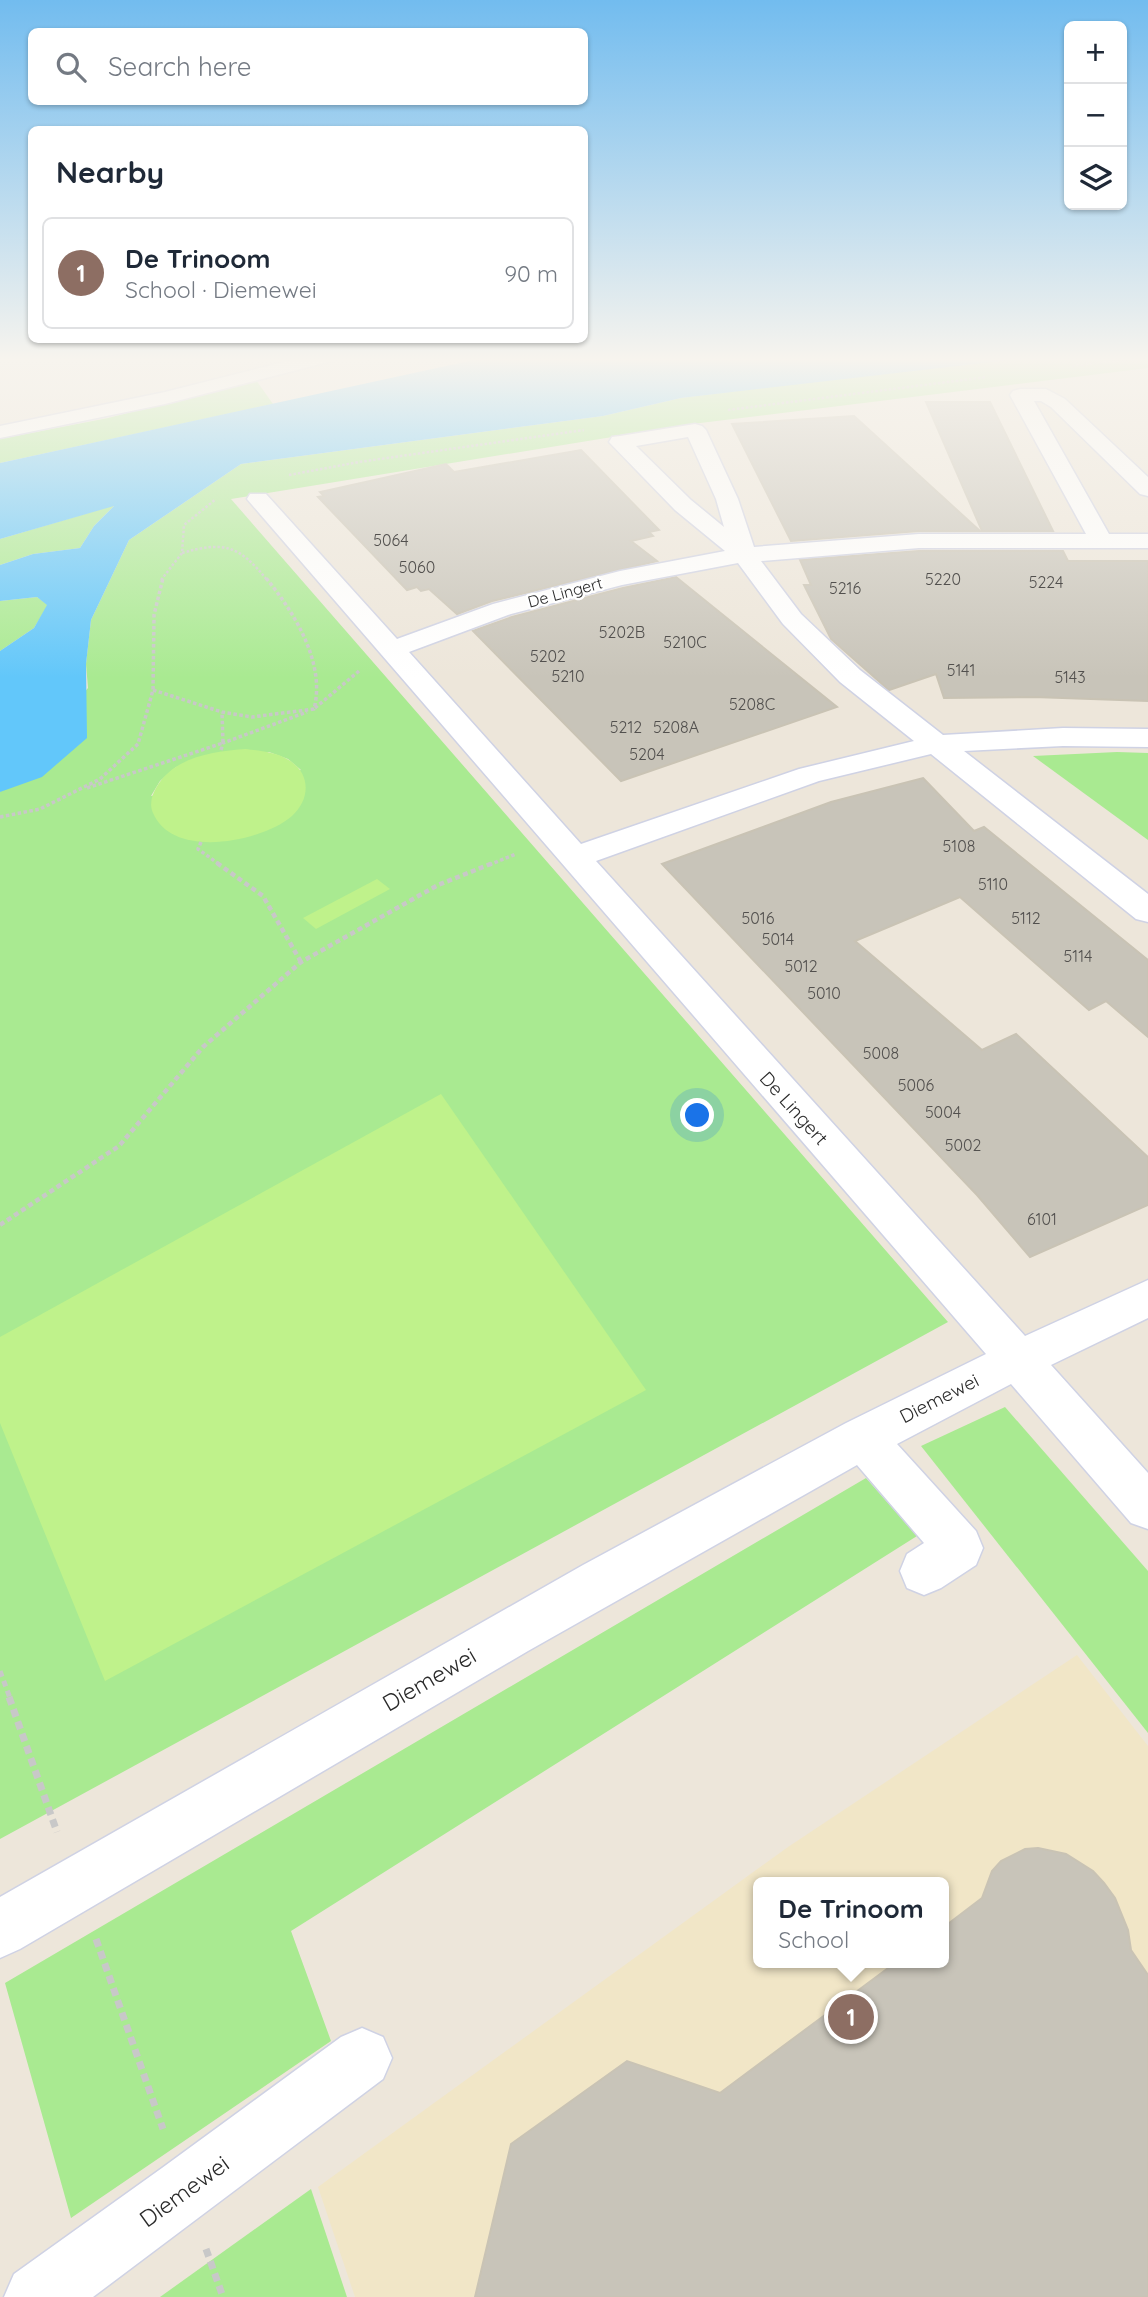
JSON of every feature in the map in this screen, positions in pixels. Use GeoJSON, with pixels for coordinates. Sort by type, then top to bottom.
{"type":"FeatureCollection","features":[{"type":"Feature","properties":{"kind":"street"},"geometry":{"type":"LineString","coordinates":[[641,463],[683,505],[744,555],[792,619],[850,676],[1148,911]]}},
{"type":"Feature","properties":{"kind":"street"},"geometry":{"type":"LineString","coordinates":[[710,463],[727,499],[744,555]]}},
{"type":"Feature","properties":{"kind":"street"},"geometry":{"type":"LineString","coordinates":[[1058,463],[1102,542]]}},
{"type":"Feature","properties":{"kind":"street"},"geometry":{"type":"LineString","coordinates":[[1121,463],[1148,489]]}},
{"type":"Feature","properties":{"kind":"street","name":"De Lingert"},"geometry":{"type":"LineString","coordinates":[[258,499],[1148,1507]]}},
{"type":"Feature","properties":{"kind":"street","name":"De Lingert"},"geometry":{"type":"LineString","coordinates":[[391,650],[502,609],[620,578],[744,555],[919,541],[1148,541]]}},
{"type":"Feature","properties":{"kind":"street"},"geometry":{"type":"LineString","coordinates":[[564,848],[809,775],[938,744],[1063,737],[1148,738]]}},
{"type":"Feature","properties":{"kind":"street"},"geometry":{"type":"LineString","coordinates":[[1016,1358],[1148,1298]]}},
{"type":"Feature","properties":{"kind":"street","name":"Diemewei"},"geometry":{"type":"LineString","coordinates":[[0,1929],[536,1618],[862,1437],[1016,1358]]}},
{"type":"Feature","properties":{"kind":"street"},"geometry":{"type":"LineString","coordinates":[[862,1437],[959,1548],[924,1571]]}},
{"type":"Feature","properties":{"kind":"street","name":"Diemewei"},"geometry":{"type":"LineString","coordinates":[[37,2297],[185,2191],[362,2058]]}},
{"type":"Feature","properties":{"kind":"path"},"geometry":{"type":"LineString","coordinates":[[0,817],[40,809],[100,779],[138,744],[153,690],[156,603],[161,580],[182,553],[184,525],[223,493]]}},
{"type":"Feature","properties":{"kind":"path"},"geometry":{"type":"LineString","coordinates":[[182,553],[214,545],[230,547],[255,566],[291,611],[309,650],[319,684],[314,709]]}},
{"type":"Feature","properties":{"kind":"path"},"geometry":{"type":"LineString","coordinates":[[75,791],[166,764],[314,709],[374,659],[391,650]]}},
{"type":"Feature","properties":{"kind":"path"},"geometry":{"type":"LineString","coordinates":[[153,690],[222,712],[252,717],[314,709]]}},
{"type":"Feature","properties":{"kind":"path"},"geometry":{"type":"LineString","coordinates":[[221,750],[222,712]]}},
{"type":"Feature","properties":{"kind":"path"},"geometry":{"type":"LineString","coordinates":[[201,842],[198,849],[263,896],[301,962]]}},
{"type":"Feature","properties":{"kind":"path"},"geometry":{"type":"LineString","coordinates":[[0,1225],[119,1146],[203,1047],[301,962],[438,885],[564,848]]}},
{"type":"Feature","properties":{"kind":"path"},"geometry":{"type":"LineString","coordinates":[[0,1671],[223,2297]]}},
{"type":"Feature","properties":{"kind":"shaded area"},"geometry":{"type":"Polygon","coordinates":[[[1077,1655],[1148,1746],[1148,2297],[355,2297],[318,2187],[788,1847],[1077,1655]]]}},
{"type":"Feature","properties":{"kind":"green space"},"geometry":{"type":"Polygon","coordinates":[[[451,463],[231,499],[948,1322],[0,1839],[0,792],[88,688],[86,664],[91,620],[129,540],[241,464],[451,463]],[[269,752],[176,767],[160,781],[151,796],[301,770],[288,759],[269,752]]]}},
{"type":"Feature","properties":{"kind":"green space"},"geometry":{"type":"Polygon","coordinates":[[[115,505],[94,526],[80,548],[33,554],[0,565],[0,539],[115,505]]]}},
{"type":"Feature","properties":{"kind":"green space"},"geometry":{"type":"Polygon","coordinates":[[[37,597],[48,605],[34,628],[0,651],[0,601],[37,597]]]}},
{"type":"Feature","properties":{"kind":"green space"},"geometry":{"type":"Polygon","coordinates":[[[246,749],[282,757],[301,771],[306,786],[305,794],[303,802],[292,816],[260,833],[219,842],[179,837],[163,828],[153,813],[151,803],[163,778],[173,769],[195,758],[246,749]]]}},
{"type":"Feature","properties":{"kind":"green space"},"geometry":{"type":"Polygon","coordinates":[[[1148,753],[1148,840],[1033,756],[1148,753]]]}},
{"type":"Feature","properties":{"kind":"green space"},"geometry":{"type":"Polygon","coordinates":[[[377,879],[390,889],[316,929],[303,918],[377,879]]]}},
{"type":"Feature","properties":{"kind":"green space"},"geometry":{"type":"Polygon","coordinates":[[[441,1094],[646,1390],[105,1681],[0,1423],[0,1337],[441,1094]]]}},
{"type":"Feature","properties":{"kind":"green space"},"geometry":{"type":"Polygon","coordinates":[[[1005,1407],[1148,1571],[1148,1733],[921,1446],[1005,1407]]]}},
{"type":"Feature","properties":{"kind":"green space"},"geometry":{"type":"Polygon","coordinates":[[[866,1478],[917,1536],[291,1931],[331,2041],[71,2218],[5,1983],[866,1478]]]}},
{"type":"Feature","properties":{"kind":"green space"},"geometry":{"type":"Polygon","coordinates":[[[311,2189],[347,2297],[160,2297],[311,2189]]]}},
{"type":"Feature","properties":{"kind":"water"},"geometry":{"type":"Polygon","coordinates":[[[0,463],[247,463],[241,464],[129,540],[91,620],[86,664],[87,738],[42,777],[0,792],[0,651],[34,628],[47,605],[37,597],[0,601],[0,565],[33,554],[80,548],[94,526],[114,506],[0,539],[0,463]]]}},
{"type":"Feature","properties":{"kind":"building"},"geometry":{"type":"Polygon","coordinates":[[[505,463],[594,463],[659,530],[649,532],[653,536],[631,541],[657,561],[492,601],[457,614],[429,589],[421,591],[417,587],[407,590],[318,497],[324,496],[320,492],[446,464],[454,472],[505,463]]]}},
{"type":"Feature","properties":{"kind":"building"},"geometry":{"type":"Polygon","coordinates":[[[752,463],[906,463],[980,531],[919,531],[791,541],[752,463]]]}},
{"type":"Feature","properties":{"kind":"building"},"geometry":{"type":"Polygon","coordinates":[[[953,463],[1020,463],[1053,531],[982,531],[953,463]]]}},
{"type":"Feature","properties":{"kind":"building"},"geometry":{"type":"Polygon","coordinates":[[[919,551],[1063,551],[1068,561],[1148,561],[1148,701],[1034,697],[944,698],[936,674],[889,690],[831,639],[804,585],[811,585],[800,560],[919,551]]]}},
{"type":"Feature","properties":{"kind":"building"},"geometry":{"type":"Polygon","coordinates":[[[676,577],[837,707],[621,781],[473,631],[512,617],[676,577]]]}},
{"type":"Feature","properties":{"kind":"building"},"geometry":{"type":"Polygon","coordinates":[[[923,778],[974,831],[984,827],[1148,960],[1148,1037],[1106,1001],[1089,1010],[960,897],[855,941],[982,1050],[1016,1034],[1148,1157],[1148,1205],[1030,1257],[977,1195],[662,864],[831,802],[923,778]]]}},
{"type":"Feature","properties":{"kind":"building"},"geometry":{"type":"Polygon","coordinates":[[[1038,1848],[1066,1854],[1093,1871],[1115,1898],[1128,1930],[1131,1950],[1148,1975],[1148,2297],[475,2297],[511,2144],[627,2061],[720,2093],[888,1968],[949,1968],[949,1923],[982,1898],[992,1871],[1001,1861],[1025,1849],[1038,1848]]]}},
{"type":"Feature","properties":{"kind":"place","name":"De Trinoom"},"geometry":{"type":"Point","coordinates":[851,2017]}}]}
